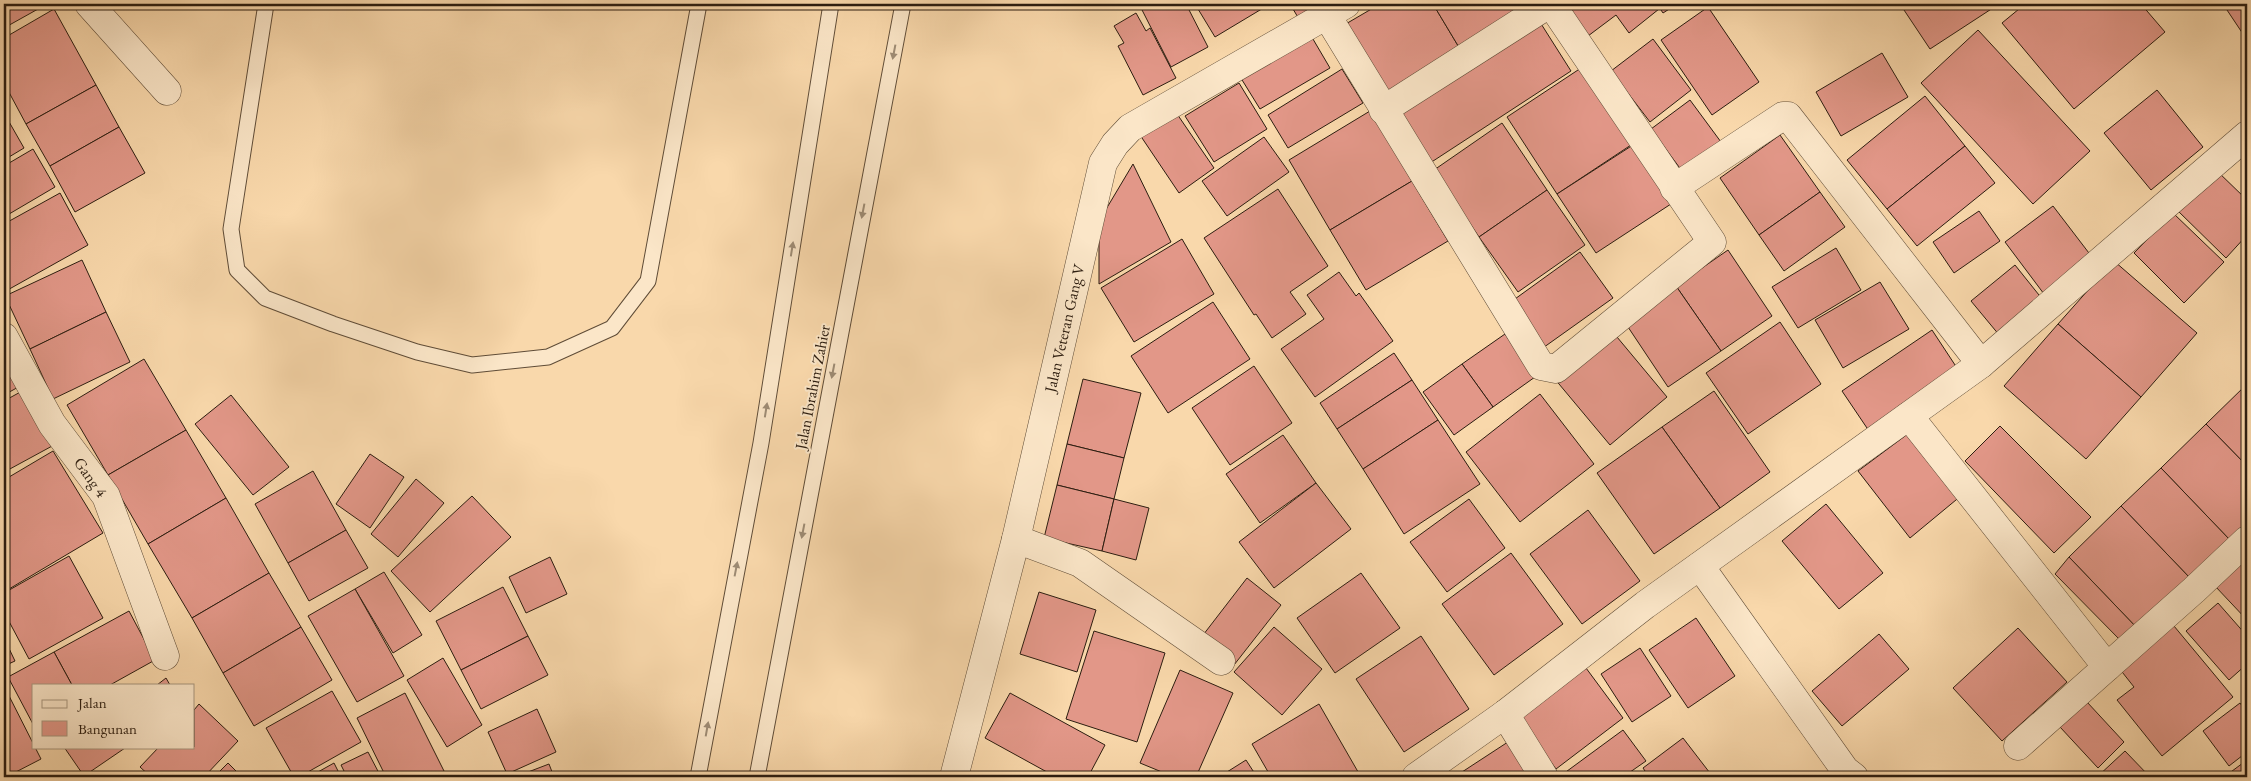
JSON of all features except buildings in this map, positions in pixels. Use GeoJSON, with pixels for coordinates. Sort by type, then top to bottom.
{"type":"FeatureCollection","features":[{"type":"Feature","properties":{"kind":"street"},"geometry":{"type":"LineString","coordinates":[[89,4],[167,91]]}},
{"type":"Feature","properties":{"kind":"street"},"geometry":{"type":"LineString","coordinates":[[1336,9],[1383,110],[1541,366],[1556,369],[1712,242],[1550,4],[1383,110]]}},
{"type":"Feature","properties":{"kind":"street","name":"Jalan Veteran Gang V"},"geometry":{"type":"LineString","coordinates":[[954,777],[1016,539],[1103,163],[1115,144],[1130,128],[1336,9]]}},
{"type":"Feature","properties":{"kind":"street"},"geometry":{"type":"LineString","coordinates":[[1674,188],[1782,116],[1788,116],[1981,364]]}},
{"type":"Feature","properties":{"kind":"street"},"geometry":{"type":"LineString","coordinates":[[1416,777],[1505,714],[1645,605],[1981,364],[2247,135]]}},
{"type":"Feature","properties":{"kind":"street","name":"Gang 4"},"geometry":{"type":"LineString","coordinates":[[4,337],[52,424],[106,496],[165,656]]}},
{"type":"Feature","properties":{"kind":"street"},"geometry":{"type":"LineString","coordinates":[[1908,416],[2107,668]]}},
{"type":"Feature","properties":{"kind":"street"},"geometry":{"type":"LineString","coordinates":[[1016,539],[1080,563],[1220,661]]}},
{"type":"Feature","properties":{"kind":"street"},"geometry":{"type":"LineString","coordinates":[[2018,746],[2194,590],[2247,540]]}},
{"type":"Feature","properties":{"kind":"street"},"geometry":{"type":"LineString","coordinates":[[1700,566],[1844,770],[1854,777]]}},
{"type":"Feature","properties":{"kind":"street"},"geometry":{"type":"LineString","coordinates":[[1505,714],[1544,777]]}},
{"type":"Feature","properties":{"kind":"lane"},"geometry":{"type":"LineString","coordinates":[[266,4],[231,229],[237,270],[265,298],[333,324],[416,352],[472,365],[548,357],[612,328],[648,281],[699,4]]}},
{"type":"Feature","properties":{"kind":"lane"},"geometry":{"type":"LineString","coordinates":[[698,777],[761,443],[831,4]]}},
{"type":"Feature","properties":{"kind":"lane","name":"Jalan Ibrahim Zahier"},"geometry":{"type":"LineString","coordinates":[[757,777],[903,4]]}}]}
